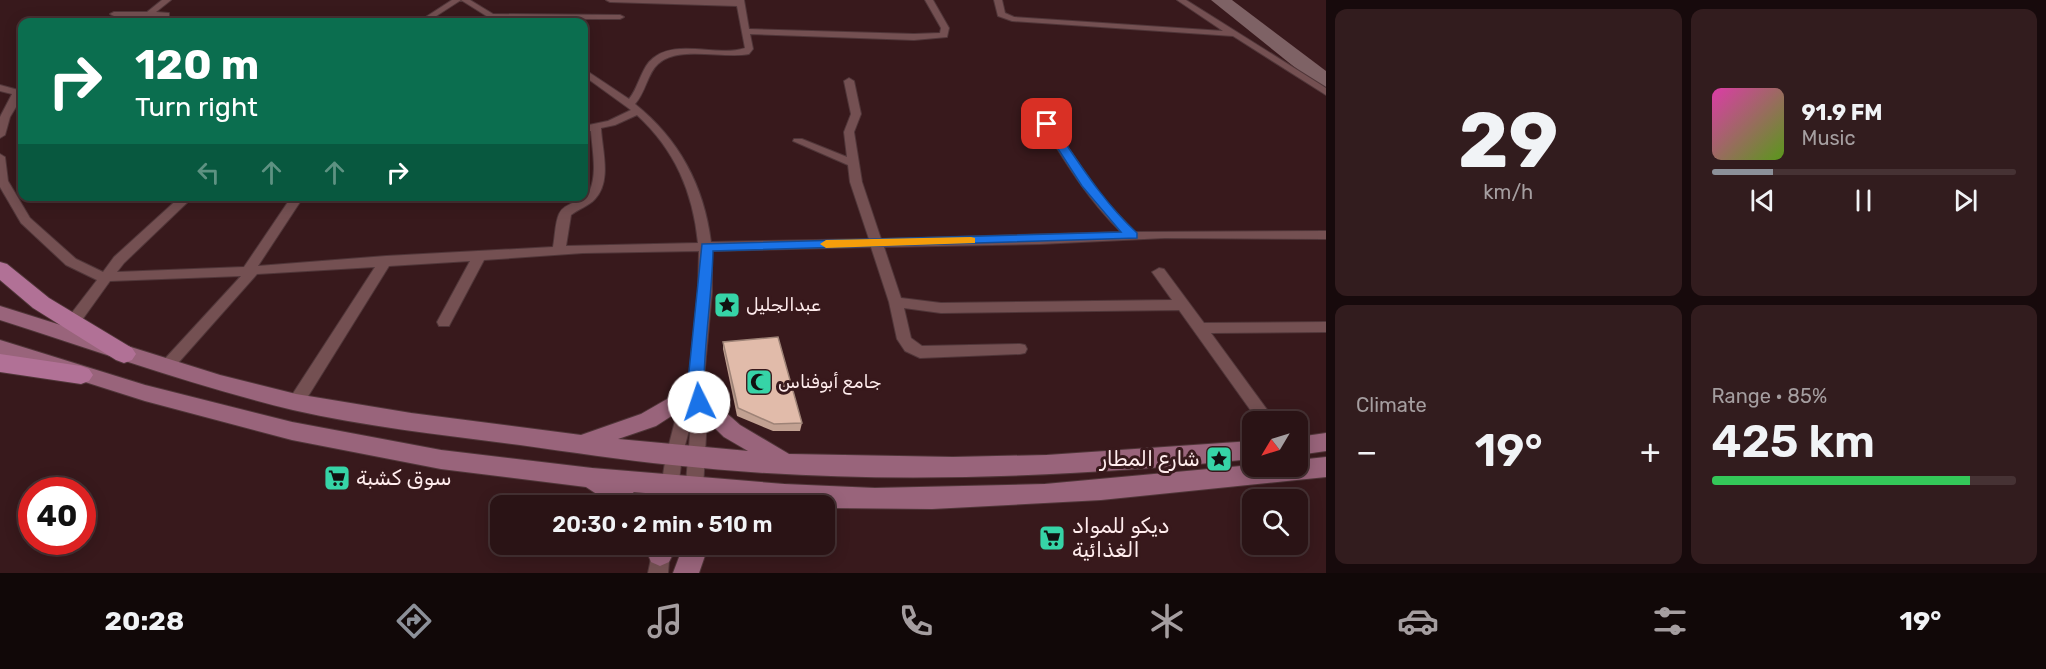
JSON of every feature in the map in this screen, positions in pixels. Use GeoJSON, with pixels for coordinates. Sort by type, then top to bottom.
{"type":"FeatureCollection","features":[{"type":"Feature","properties":{"kind":"highway"},"geometry":{"type":"LineString","coordinates":[[0,269],[41,303],[124,354]]}},
{"type":"Feature","properties":{"kind":"highway"},"geometry":{"type":"LineString","coordinates":[[0,363],[81,375]]}},
{"type":"Feature","properties":{"kind":"main road"},"geometry":{"type":"LineString","coordinates":[[0,314],[166,367],[296,402],[411,422],[582,442],[674,456],[790,463],[953,467],[1047,465],[1242,451]]}},
{"type":"Feature","properties":{"kind":"main road"},"geometry":{"type":"LineString","coordinates":[[0,347],[81,375],[295,432],[482,466],[579,477],[669,495]]}},
{"type":"Feature","properties":{"kind":"main road"},"geometry":{"type":"LineString","coordinates":[[582,442],[632,427],[694,393],[738,436],[790,463]]}},
{"type":"Feature","properties":{"kind":"main road"},"geometry":{"type":"LineString","coordinates":[[1308,445],[1326,442]]}},
{"type":"Feature","properties":{"kind":"main road"},"geometry":{"type":"LineString","coordinates":[[835,497],[875,499],[1073,494],[1326,467]]}},
{"type":"Feature","properties":{"kind":"main road"},"geometry":{"type":"LineString","coordinates":[[579,477],[601,484],[616,495]]}},
{"type":"Feature","properties":{"kind":"main road"},"geometry":{"type":"LineString","coordinates":[[686,573],[693,555]]}},
{"type":"Feature","properties":{"kind":"street"},"geometry":{"type":"LineString","coordinates":[[148,15],[167,0]]}},
{"type":"Feature","properties":{"kind":"street"},"geometry":{"type":"LineString","coordinates":[[428,18],[457,0]]}},
{"type":"Feature","properties":{"kind":"street"},"geometry":{"type":"LineString","coordinates":[[465,0],[495,18]]}},
{"type":"Feature","properties":{"kind":"street"},"geometry":{"type":"LineString","coordinates":[[588,129],[596,128],[634,107],[647,74],[659,57],[680,52],[746,52],[749,49],[740,2],[610,0]]}},
{"type":"Feature","properties":{"kind":"street"},"geometry":{"type":"LineString","coordinates":[[745,31],[914,37],[944,35],[945,28],[929,0]]}},
{"type":"Feature","properties":{"kind":"street"},"geometry":{"type":"LineString","coordinates":[[998,0],[1001,14],[1012,19],[1235,34]]}},
{"type":"Feature","properties":{"kind":"street"},"geometry":{"type":"LineString","coordinates":[[1181,0],[1326,92]]}},
{"type":"Feature","properties":{"kind":"street"},"geometry":{"type":"LineString","coordinates":[[114,14],[166,15]]}},
{"type":"Feature","properties":{"kind":"street"},"geometry":{"type":"LineString","coordinates":[[492,16],[620,17]]}},
{"type":"Feature","properties":{"kind":"street"},"geometry":{"type":"LineString","coordinates":[[588,75],[634,107],[681,159],[700,206],[706,247],[705,290],[694,393],[698,458],[694,495]]}},
{"type":"Feature","properties":{"kind":"street"},"geometry":{"type":"LineString","coordinates":[[849,81],[856,114],[849,132],[852,163],[875,243],[896,302],[904,339],[915,350],[1020,349]]}},
{"type":"Feature","properties":{"kind":"street"},"geometry":{"type":"LineString","coordinates":[[0,88],[18,92]]}},
{"type":"Feature","properties":{"kind":"street"},"geometry":{"type":"LineString","coordinates":[[0,135],[5,117],[18,96]]}},
{"type":"Feature","properties":{"kind":"street"},"geometry":{"type":"LineString","coordinates":[[1047,124],[1086,184],[1112,217],[1132,236]]}},
{"type":"Feature","properties":{"kind":"street"},"geometry":{"type":"LineString","coordinates":[[588,199],[595,190],[600,158],[596,145],[596,128]]}},
{"type":"Feature","properties":{"kind":"street"},"geometry":{"type":"LineString","coordinates":[[798,141],[852,163]]}},
{"type":"Feature","properties":{"kind":"street"},"geometry":{"type":"LineString","coordinates":[[0,157],[2,181],[25,220],[70,262],[103,277],[559,250],[1132,236],[1326,235]]}},
{"type":"Feature","properties":{"kind":"street"},"geometry":{"type":"LineString","coordinates":[[72,323],[103,277],[182,201]]}},
{"type":"Feature","properties":{"kind":"street"},"geometry":{"type":"LineString","coordinates":[[166,367],[251,270],[295,201]]}},
{"type":"Feature","properties":{"kind":"street"},"geometry":{"type":"LineString","coordinates":[[559,250],[565,214],[585,201]]}},
{"type":"Feature","properties":{"kind":"street"},"geometry":{"type":"LineString","coordinates":[[444,322],[479,256]]}},
{"type":"Feature","properties":{"kind":"street"},"geometry":{"type":"LineString","coordinates":[[296,402],[386,260]]}},
{"type":"Feature","properties":{"kind":"street"},"geometry":{"type":"LineString","coordinates":[[1159,272],[1260,411]]}},
{"type":"Feature","properties":{"kind":"street"},"geometry":{"type":"LineString","coordinates":[[896,302],[941,308],[1183,305]]}},
{"type":"Feature","properties":{"kind":"street"},"geometry":{"type":"LineString","coordinates":[[1200,328],[1326,327]]}},
{"type":"Feature","properties":{"kind":"street"},"geometry":{"type":"LineString","coordinates":[[669,495],[674,456],[694,393]]}},
{"type":"Feature","properties":{"kind":"street"},"geometry":{"type":"LineString","coordinates":[[686,573],[688,555]]}},
{"type":"Feature","properties":{"kind":"building","name":"جامع أبوفناس"},"geometry":{"type":"Polygon","coordinates":[[[778,337],[802,423],[774,424],[738,408],[723,342],[778,337]]]}},
{"type":"Feature","properties":{"kind":"taxiway"},"geometry":{"type":"LineString","coordinates":[[1220,0],[1326,81]]}},
{"type":"Feature","properties":{"kind":"slow traffic"},"geometry":{"type":"LineString","coordinates":[[826,244],[971,241]]}},
{"type":"Feature","properties":{"kind":"place","name":"عبدالجليل"},"geometry":{"type":"Point","coordinates":[727,305]}},
{"type":"Feature","properties":{"kind":"place","name":"جامع أبوفناس"},"geometry":{"type":"Point","coordinates":[759,382]}},
{"type":"Feature","properties":{"kind":"place","name":"شارع المطار"},"geometry":{"type":"Point","coordinates":[1219,459]}},
{"type":"Feature","properties":{"kind":"place","name":"سوق كشبة"},"geometry":{"type":"Point","coordinates":[337,478]}},
{"type":"Feature","properties":{"kind":"place","name":"ديكو للمواد الغذائية"},"geometry":{"type":"Point","coordinates":[1052,538]}},
{"type":"Feature","properties":{"kind":"route"},"geometry":{"type":"LineString","coordinates":[[699,402],[696,381],[702,335],[706,247],[1132,236],[1112,217],[1086,184],[1047,124]]}}]}
